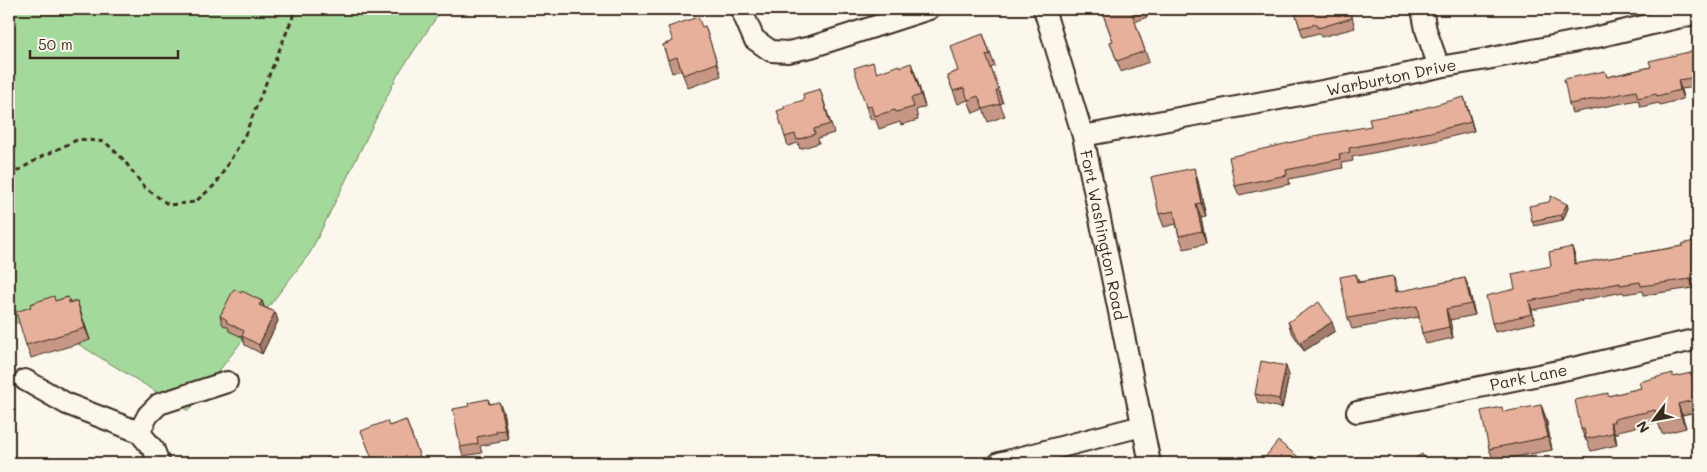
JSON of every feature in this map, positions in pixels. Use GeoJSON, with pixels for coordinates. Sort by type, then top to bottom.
{"type":"FeatureCollection","features":[{"type":"Feature","properties":{"kind":"street"},"geometry":{"type":"LineString","coordinates":[[741,9],[754,39],[771,51],[788,52],[811,47],[929,9]]}},
{"type":"Feature","properties":{"kind":"street","name":"Fort Washington Road"},"geometry":{"type":"LineString","coordinates":[[1044,9],[1082,136],[1150,463]]}},
{"type":"Feature","properties":{"kind":"street"},"geometry":{"type":"LineString","coordinates":[[1422,9],[1426,30],[1439,67]]}},
{"type":"Feature","properties":{"kind":"street","name":"Warburton Drive"},"geometry":{"type":"LineString","coordinates":[[1082,136],[1559,45],[1698,13]]}},
{"type":"Feature","properties":{"kind":"street","name":"Park Lane"},"geometry":{"type":"LineString","coordinates":[[1357,412],[1573,368],[1698,339]]}},
{"type":"Feature","properties":{"kind":"street"},"geometry":{"type":"LineString","coordinates":[[25,380],[67,404],[139,432],[154,450],[159,463]]}},
{"type":"Feature","properties":{"kind":"street"},"geometry":{"type":"LineString","coordinates":[[139,432],[148,415],[159,404],[226,382]]}},
{"type":"Feature","properties":{"kind":"street"},"geometry":{"type":"LineString","coordinates":[[999,463],[1142,426]]}},
{"type":"Feature","properties":{"kind":"path"},"geometry":{"type":"LineString","coordinates":[[9,176],[41,157],[79,139],[104,142],[123,159],[144,187],[168,205],[194,202],[216,184],[244,137],[296,9]]}},
{"type":"Feature","properties":{"kind":"green space"},"geometry":{"type":"Polygon","coordinates":[[[9,9],[442,9],[397,76],[310,253],[188,411],[60,333],[9,321],[9,9]]]}},
{"type":"Feature","properties":{"kind":"building"},"geometry":{"type":"Polygon","coordinates":[[[1101,9],[1135,9],[1131,10],[1145,51],[1117,61],[1110,42],[1113,41],[1101,9]]]}},
{"type":"Feature","properties":{"kind":"building"},"geometry":{"type":"Polygon","coordinates":[[[1294,9],[1350,9],[1352,18],[1318,28],[1316,24],[1300,28],[1294,9]]]}},
{"type":"Feature","properties":{"kind":"building"},"geometry":{"type":"Polygon","coordinates":[[[698,17],[702,27],[705,26],[717,63],[683,75],[677,57],[668,60],[663,45],[673,41],[668,27],[698,17]]]}},
{"type":"Feature","properties":{"kind":"building"},"geometry":{"type":"Polygon","coordinates":[[[983,34],[990,54],[986,55],[999,90],[996,91],[1000,104],[983,109],[978,96],[968,100],[964,88],[953,91],[947,75],[958,71],[950,46],[983,34]]]}},
{"type":"Feature","properties":{"kind":"building"},"geometry":{"type":"Polygon","coordinates":[[[1698,50],[1698,77],[1678,80],[1680,90],[1657,96],[1656,94],[1638,98],[1636,91],[1569,104],[1564,79],[1605,71],[1607,77],[1651,67],[1649,61],[1698,50]]]}},
{"type":"Feature","properties":{"kind":"building"},"geometry":{"type":"Polygon","coordinates":[[[873,62],[877,73],[911,63],[921,95],[911,98],[914,107],[874,116],[871,106],[866,107],[854,68],[873,62]]]}},
{"type":"Feature","properties":{"kind":"building"},"geometry":{"type":"Polygon","coordinates":[[[820,89],[830,124],[814,129],[815,134],[797,140],[795,134],[785,137],[777,111],[785,108],[784,106],[804,100],[803,94],[820,89]]]}},
{"type":"Feature","properties":{"kind":"building"},"geometry":{"type":"Polygon","coordinates":[[[1464,97],[1471,122],[1349,148],[1350,152],[1339,154],[1340,159],[1286,170],[1287,175],[1235,186],[1229,157],[1314,136],[1371,126],[1369,119],[1409,112],[1464,97]]]}},
{"type":"Feature","properties":{"kind":"building"},"geometry":{"type":"Polygon","coordinates":[[[1194,168],[1201,203],[1196,204],[1202,231],[1179,236],[1174,211],[1159,214],[1151,177],[1194,168]]]}},
{"type":"Feature","properties":{"kind":"building"},"geometry":{"type":"Polygon","coordinates":[[[1551,196],[1567,204],[1561,215],[1532,221],[1529,206],[1549,202],[1551,196]]]}},
{"type":"Feature","properties":{"kind":"building"},"geometry":{"type":"Polygon","coordinates":[[[1698,240],[1698,279],[1641,286],[1640,282],[1620,285],[1620,283],[1529,301],[1532,314],[1492,323],[1486,296],[1515,289],[1512,274],[1551,266],[1549,252],[1572,247],[1575,264],[1683,246],[1682,244],[1698,240]]]}},
{"type":"Feature","properties":{"kind":"building"},"geometry":{"type":"Polygon","coordinates":[[[1356,274],[1357,283],[1393,276],[1396,292],[1465,278],[1471,304],[1446,309],[1449,327],[1422,333],[1417,306],[1348,318],[1340,277],[1356,274]]]}},
{"type":"Feature","properties":{"kind":"building"},"geometry":{"type":"Polygon","coordinates":[[[234,289],[262,301],[259,305],[275,312],[259,345],[242,336],[244,331],[226,322],[227,320],[220,316],[234,289]]]}},
{"type":"Feature","properties":{"kind":"building"},"geometry":{"type":"Polygon","coordinates":[[[54,296],[55,301],[68,297],[69,303],[77,301],[85,328],[26,345],[16,312],[31,307],[30,304],[54,296]]]}},
{"type":"Feature","properties":{"kind":"building"},"geometry":{"type":"Polygon","coordinates":[[[1319,302],[1332,322],[1300,342],[1288,322],[1319,302]]]}},
{"type":"Feature","properties":{"kind":"building"},"geometry":{"type":"Polygon","coordinates":[[[1261,361],[1286,366],[1279,399],[1255,394],[1261,361]]]}},
{"type":"Feature","properties":{"kind":"building"},"geometry":{"type":"Polygon","coordinates":[[[1673,373],[1673,377],[1691,373],[1692,377],[1698,375],[1698,399],[1678,404],[1681,417],[1658,422],[1655,410],[1614,419],[1614,422],[1610,422],[1613,433],[1586,439],[1584,429],[1581,429],[1575,400],[1608,393],[1608,396],[1641,388],[1639,382],[1673,373]]]}},
{"type":"Feature","properties":{"kind":"building"},"geometry":{"type":"Polygon","coordinates":[[[488,399],[489,404],[499,402],[505,430],[477,437],[478,444],[460,447],[453,409],[469,406],[468,403],[488,399]]]}},
{"type":"Feature","properties":{"kind":"building"},"geometry":{"type":"Polygon","coordinates":[[[1541,405],[1548,437],[1489,449],[1481,411],[1502,407],[1503,412],[1541,405]]]}},
{"type":"Feature","properties":{"kind":"building"},"geometry":{"type":"Polygon","coordinates":[[[406,420],[421,460],[403,463],[401,458],[388,463],[374,463],[361,431],[387,421],[389,426],[406,420]]]}},
{"type":"Feature","properties":{"kind":"building"},"geometry":{"type":"Polygon","coordinates":[[[1278,441],[1306,463],[1268,463],[1263,460],[1278,441]]]}},
{"type":"Feature","properties":{"kind":"building"},"geometry":{"type":"Polygon","coordinates":[[[1422,454],[1428,463],[1406,463],[1422,454]]]}},
{"type":"Feature","properties":{"kind":"building"},"geometry":{"type":"Polygon","coordinates":[[[329,457],[331,463],[305,463],[316,459],[317,462],[329,457]]]}},
{"type":"Feature","properties":{"kind":"building"},"geometry":{"type":"Polygon","coordinates":[[[1453,457],[1457,463],[1442,463],[1453,457]]]}}]}
